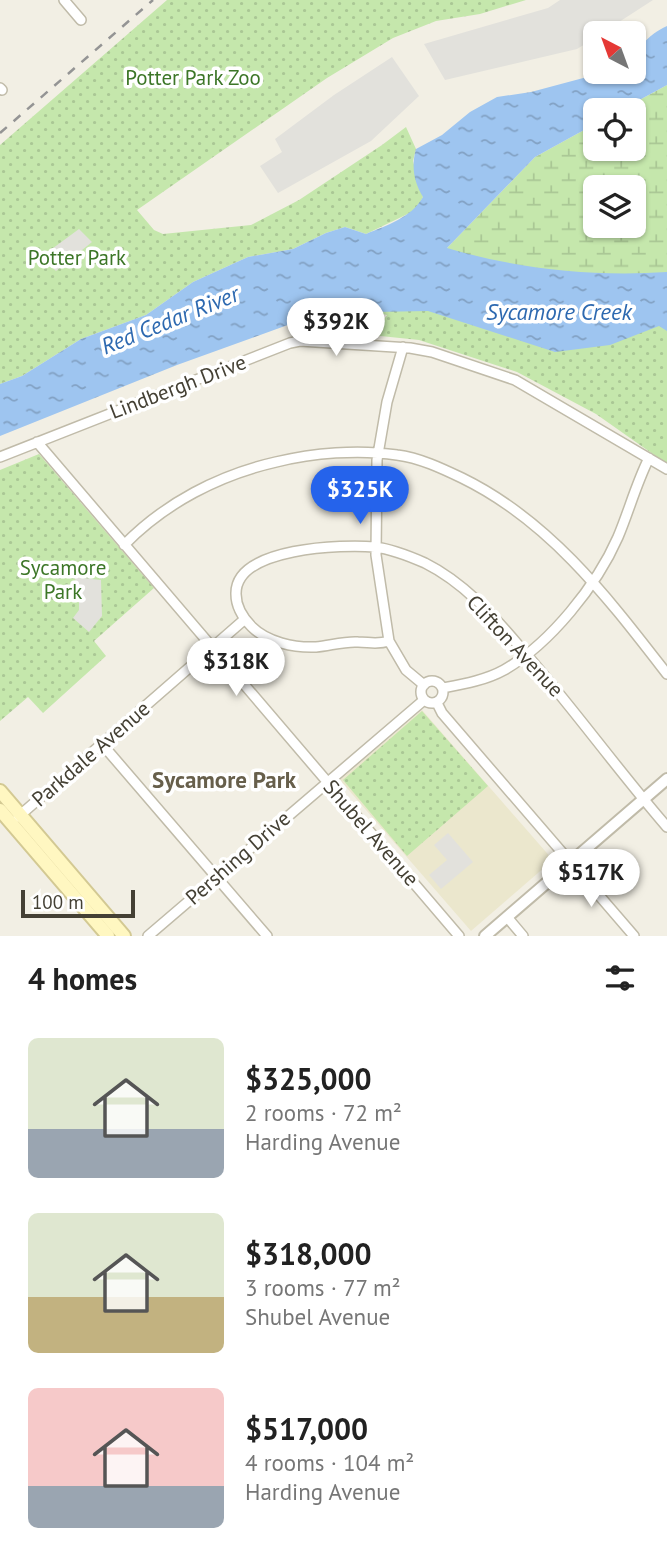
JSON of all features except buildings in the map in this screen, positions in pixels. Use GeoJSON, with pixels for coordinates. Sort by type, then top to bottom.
{"type":"FeatureCollection","features":[{"type":"Feature","properties":{"kind":"main road"},"geometry":{"type":"LineString","coordinates":[[2,796],[16,819],[108,936]]}},
{"type":"Feature","properties":{"kind":"main road"},"geometry":{"type":"LineString","coordinates":[[0,810],[16,819],[124,936]]}},
{"type":"Feature","properties":{"kind":"street"},"geometry":{"type":"LineString","coordinates":[[64,0],[81,20]]}},
{"type":"Feature","properties":{"kind":"street","name":"Lindbergh Drive"},"geometry":{"type":"LineString","coordinates":[[0,457],[290,343],[310,341],[402,347],[432,352],[515,380],[667,469]]}},
{"type":"Feature","properties":{"kind":"street"},"geometry":{"type":"LineString","coordinates":[[402,347],[387,402],[378,452],[375,547],[388,641],[406,670],[424,685]]}},
{"type":"Feature","properties":{"kind":"street","name":"Shubel Avenue"},"geometry":{"type":"LineString","coordinates":[[37,442],[459,936]]}},
{"type":"Feature","properties":{"kind":"street"},"geometry":{"type":"LineString","coordinates":[[124,545],[185,498],[236,472],[298,457],[378,452],[427,462],[503,501],[541,531],[593,580],[667,674]]}},
{"type":"Feature","properties":{"kind":"street"},"geometry":{"type":"LineString","coordinates":[[443,688],[476,681],[504,670],[526,654],[569,613],[617,540],[638,479],[649,458]]}},
{"type":"Feature","properties":{"kind":"street","name":"Clifton Avenue"},"geometry":{"type":"LineString","coordinates":[[245,619],[238,607],[236,588],[253,567],[286,553],[308,548],[375,547],[405,554],[428,565],[453,581],[489,613],[526,654],[667,827]]}},
{"type":"Feature","properties":{"kind":"street"},"geometry":{"type":"LineString","coordinates":[[245,619],[260,633],[292,646],[314,647],[357,642],[376,645],[388,641]]}},
{"type":"Feature","properties":{"kind":"street","name":"Parkdale Avenue"},"geometry":{"type":"LineString","coordinates":[[16,819],[214,649],[245,619]]}},
{"type":"Feature","properties":{"kind":"street"},"geometry":{"type":"LineString","coordinates":[[434,681],[443,688],[444,695],[437,703],[430,704],[421,694],[424,685],[434,681]]}},
{"type":"Feature","properties":{"kind":"street","name":"Pershing Drive"},"geometry":{"type":"LineString","coordinates":[[148,936],[424,700]]}},
{"type":"Feature","properties":{"kind":"street"},"geometry":{"type":"LineString","coordinates":[[437,703],[442,713],[634,936]]}},
{"type":"Feature","properties":{"kind":"street"},"geometry":{"type":"LineString","coordinates":[[102,744],[267,936]]}},
{"type":"Feature","properties":{"kind":"street"},"geometry":{"type":"LineString","coordinates":[[485,936],[667,779]]}},
{"type":"Feature","properties":{"kind":"street"},"geometry":{"type":"LineString","coordinates":[[507,917],[523,936]]}},
{"type":"Feature","properties":{"kind":"shaded area"},"geometry":{"type":"Polygon","coordinates":[[[560,0],[653,0],[621,21],[583,21],[583,45],[577,49],[445,80],[424,44],[548,8],[560,0]]]}},
{"type":"Feature","properties":{"kind":"shaded area"},"geometry":{"type":"Polygon","coordinates":[[[392,57],[419,96],[371,141],[278,193],[260,166],[282,152],[275,139],[334,95],[392,57]]]}},
{"type":"Feature","properties":{"kind":"shaded area"},"geometry":{"type":"Polygon","coordinates":[[[79,229],[92,242],[56,271],[41,257],[79,229]]]}},
{"type":"Feature","properties":{"kind":"shaded area"},"geometry":{"type":"Polygon","coordinates":[[[75,577],[101,580],[102,616],[89,632],[73,618],[79,610],[75,577]]]}},
{"type":"Feature","properties":{"kind":"shaded area"},"geometry":{"type":"Polygon","coordinates":[[[422,710],[553,860],[471,931],[340,780],[422,710]]]}},
{"type":"Feature","properties":{"kind":"shaded area"},"geometry":{"type":"Polygon","coordinates":[[[448,833],[473,862],[441,889],[429,875],[447,860],[434,845],[448,833]]]}},
{"type":"Feature","properties":{"kind":"green space"},"geometry":{"type":"Polygon","coordinates":[[[167,0],[526,0],[480,14],[436,21],[393,38],[327,78],[137,210],[154,230],[163,234],[251,225],[299,200],[406,127],[416,149],[413,161],[423,197],[416,210],[366,234],[345,227],[293,249],[248,257],[193,282],[146,315],[81,339],[22,376],[0,384],[0,145],[167,0]]]}},
{"type":"Feature","properties":{"kind":"green space"},"geometry":{"type":"Polygon","coordinates":[[[667,85],[667,398],[426,324],[374,312],[446,249],[535,157],[583,131],[583,161],[646,161],[646,98],[643,98],[667,85]]]}},
{"type":"Feature","properties":{"kind":"green space"},"geometry":{"type":"Polygon","coordinates":[[[401,298],[667,322],[667,464],[596,414],[517,372],[419,340],[371,335],[401,298]]]}},
{"type":"Feature","properties":{"kind":"green space","name":"Sycamore Park"},"geometry":{"type":"Polygon","coordinates":[[[39,454],[154,588],[94,641],[106,656],[43,713],[28,697],[0,721],[0,470],[39,454]]]}},
{"type":"Feature","properties":{"kind":"green space"},"geometry":{"type":"Polygon","coordinates":[[[422,711],[488,786],[407,856],[343,780],[422,711]]]}},
{"type":"Feature","properties":{"kind":"water","name":"Red Cedar River"},"geometry":{"type":"Polygon","coordinates":[[[667,26],[667,85],[643,98],[583,98],[583,131],[535,157],[447,248],[556,270],[667,272],[667,331],[659,326],[610,345],[555,352],[428,311],[374,312],[307,318],[177,365],[0,436],[0,384],[22,376],[81,339],[146,315],[193,282],[248,257],[293,249],[345,227],[366,234],[398,220],[412,210],[423,197],[414,174],[416,149],[442,135],[470,112],[497,97],[531,92],[583,78],[583,84],[646,84],[646,41],[667,26]]]}},
{"type":"Feature","properties":{"kind":"railway"},"geometry":{"type":"LineString","coordinates":[[0,133],[153,0]]}},
{"type":"Feature","properties":{"kind":"district","name":"Sycamore Park"},"geometry":{"type":"Point","coordinates":[224,780]}},
{"type":"Feature","properties":{"kind":"park label","name":"Potter Park Zoo"},"geometry":{"type":"Point","coordinates":[193,78]}},
{"type":"Feature","properties":{"kind":"park label","name":"Potter Park"},"geometry":{"type":"Point","coordinates":[77,258]}},
{"type":"Feature","properties":{"kind":"water label","name":"Sycamore Creek"},"geometry":{"type":"Point","coordinates":[559,312]}}]}
